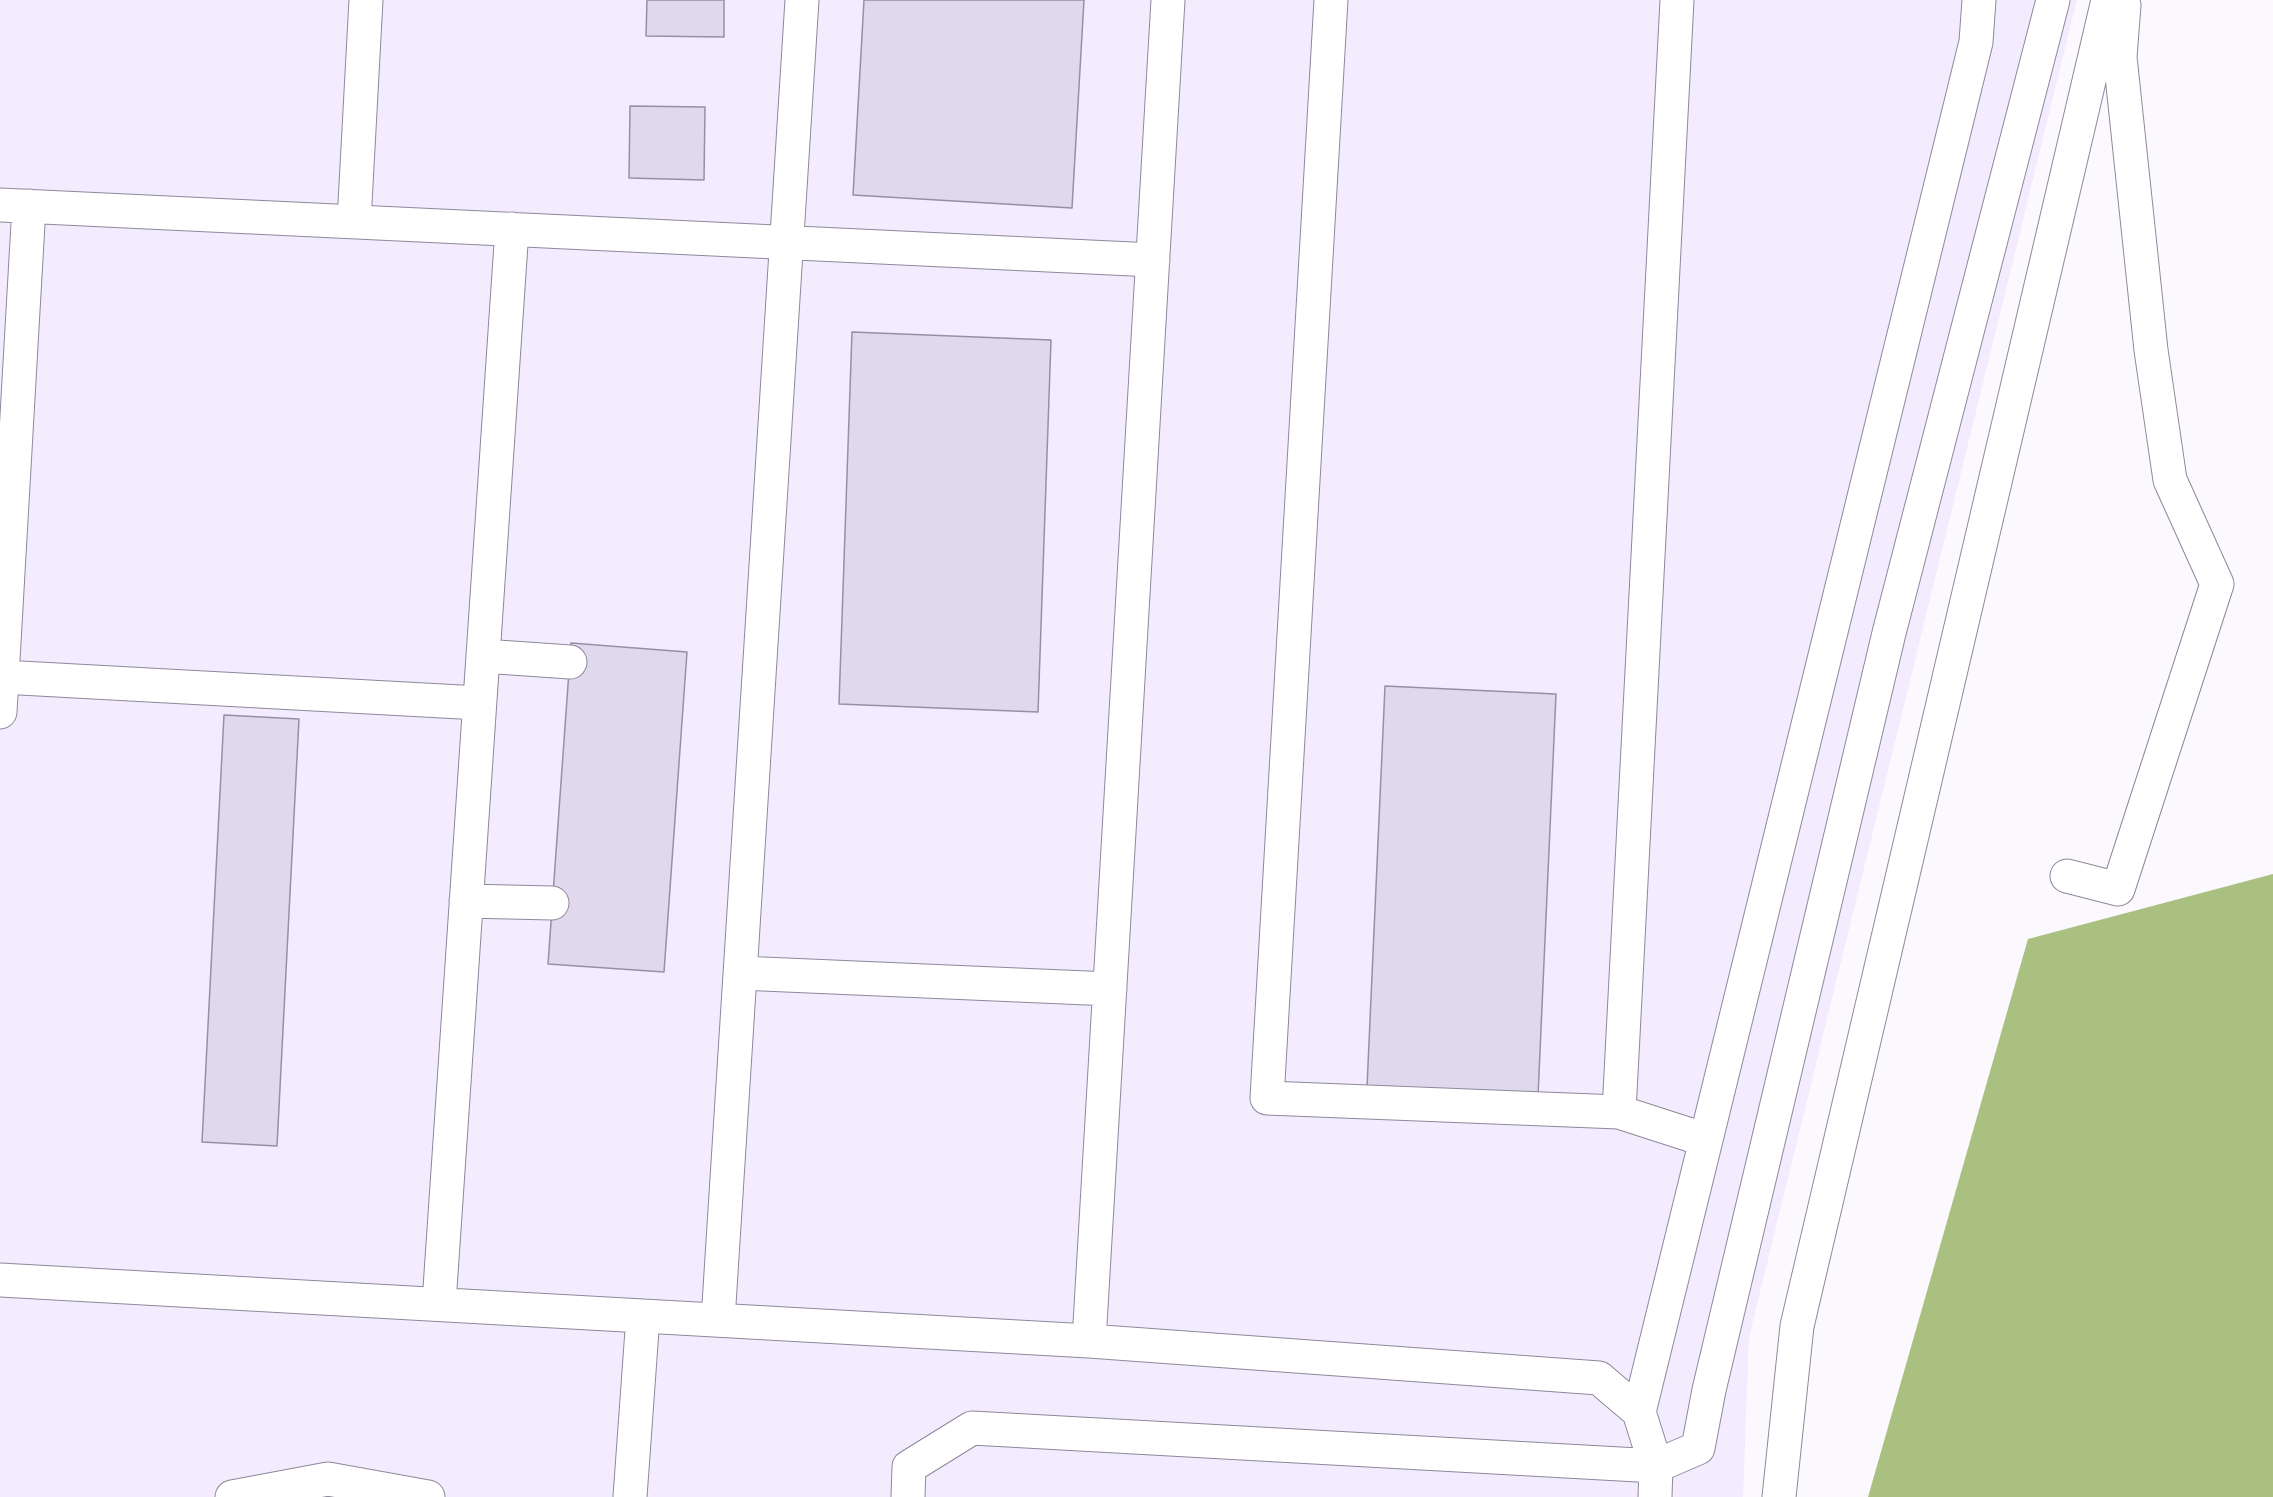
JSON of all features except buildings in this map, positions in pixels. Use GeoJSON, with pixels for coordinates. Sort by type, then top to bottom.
{"type":"FeatureCollection","features":[{"type":"Feature","properties":{"kind":"street"},"geometry":{"type":"LineString","coordinates":[[354,222],[366,0]]}},
{"type":"Feature","properties":{"kind":"street"},"geometry":{"type":"LineString","coordinates":[[718,1320],[802,0]]}},
{"type":"Feature","properties":{"kind":"street"},"geometry":{"type":"LineString","coordinates":[[1089,1341],[1168,0]]}},
{"type":"Feature","properties":{"kind":"street"},"geometry":{"type":"LineString","coordinates":[[1331,0],[1267,1098],[1618,1112],[1706,1140]]}},
{"type":"Feature","properties":{"kind":"street"},"geometry":{"type":"LineString","coordinates":[[1618,1112],[1677,0]]}},
{"type":"Feature","properties":{"kind":"street"},"geometry":{"type":"LineString","coordinates":[[1656,1482],[1639,1412],[1976,42],[1979,0]]}},
{"type":"Feature","properties":{"kind":"street"},"geometry":{"type":"LineString","coordinates":[[908,1497],[909,1467],[972,1428],[1656,1482],[1698,1448],[1712,1379],[1889,633],[2053,0]]}},
{"type":"Feature","properties":{"kind":"street"},"geometry":{"type":"LineString","coordinates":[[1779,1497],[1797,1326],[2108,0]]}},
{"type":"Feature","properties":{"kind":"street"},"geometry":{"type":"LineString","coordinates":[[2067,876],[2118,889],[2217,584],[2170,480],[2151,350],[2120,57],[2124,0]]}},
{"type":"Feature","properties":{"kind":"street"},"geometry":{"type":"LineString","coordinates":[[0,712],[14,206],[1153,260]]}},
{"type":"Feature","properties":{"kind":"street"},"geometry":{"type":"LineString","coordinates":[[439,1303],[512,230]]}},
{"type":"Feature","properties":{"kind":"street"},"geometry":{"type":"LineString","coordinates":[[483,656],[570,662]]}},
{"type":"Feature","properties":{"kind":"street"},"geometry":{"type":"LineString","coordinates":[[2,677],[480,703]]}},
{"type":"Feature","properties":{"kind":"street"},"geometry":{"type":"LineString","coordinates":[[466,901],[552,903]]}},
{"type":"Feature","properties":{"kind":"street"},"geometry":{"type":"LineString","coordinates":[[740,973],[1110,989]]}},
{"type":"Feature","properties":{"kind":"street"},"geometry":{"type":"LineString","coordinates":[[0,1280],[1089,1341],[1599,1378],[1639,1412]]}},
{"type":"Feature","properties":{"kind":"street"},"geometry":{"type":"LineString","coordinates":[[630,1497],[643,1316]]}},
{"type":"Feature","properties":{"kind":"street"},"geometry":{"type":"LineString","coordinates":[[232,1497],[328,1479],[428,1497]]}},
{"type":"Feature","properties":{"kind":"shaded area"},"geometry":{"type":"Polygon","coordinates":[[[0,0],[2077,0],[1749,1337],[1743,1497],[0,1497],[0,0]]]}},
{"type":"Feature","properties":{"kind":"green space"},"geometry":{"type":"Polygon","coordinates":[[[2273,874],[2273,1497],[1868,1497],[2028,939],[2273,874]]]}}]}
